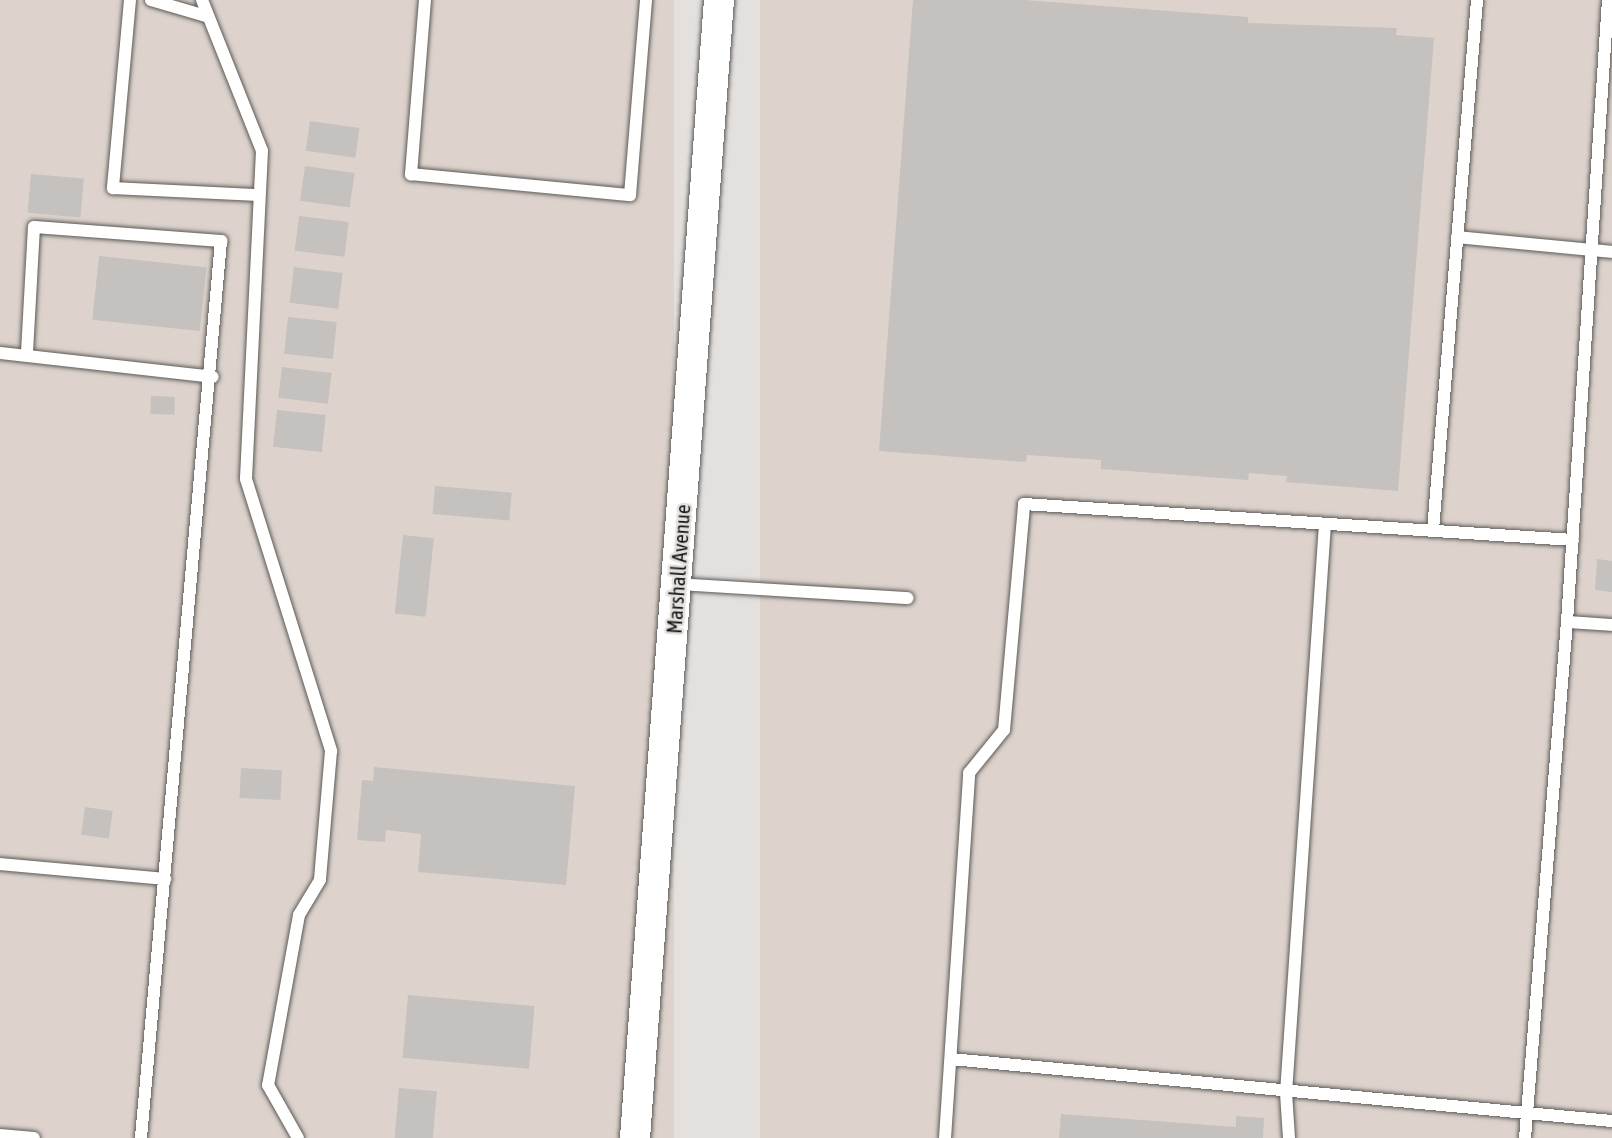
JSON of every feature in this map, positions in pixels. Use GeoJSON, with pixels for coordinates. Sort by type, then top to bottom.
{"type":"FeatureCollection","features":[{"type":"Feature","properties":{"kind":"street","name":"Marshall Avenue"},"geometry":{"type":"LineString","coordinates":[[635,1138],[719,0]]}},
{"type":"Feature","properties":{"kind":"lane"},"geometry":{"type":"LineString","coordinates":[[130,0],[113,188],[258,195]]}},
{"type":"Feature","properties":{"kind":"lane"},"geometry":{"type":"LineString","coordinates":[[151,0],[206,16]]}},
{"type":"Feature","properties":{"kind":"lane"},"geometry":{"type":"LineString","coordinates":[[202,0],[206,16],[261,150],[246,480],[331,751],[320,880],[299,915],[268,1086],[298,1138]]}},
{"type":"Feature","properties":{"kind":"lane"},"geometry":{"type":"LineString","coordinates":[[425,0],[411,174],[630,195],[646,0]]}},
{"type":"Feature","properties":{"kind":"lane"},"geometry":{"type":"LineString","coordinates":[[1433,530],[1477,0]]}},
{"type":"Feature","properties":{"kind":"lane"},"geometry":{"type":"LineString","coordinates":[[1525,1138],[1573,540],[1608,0]]}},
{"type":"Feature","properties":{"kind":"lane"},"geometry":{"type":"LineString","coordinates":[[27,352],[34,227],[222,241],[213,377],[141,1138]]}},
{"type":"Feature","properties":{"kind":"lane"},"geometry":{"type":"LineString","coordinates":[[1457,237],[1612,252]]}},
{"type":"Feature","properties":{"kind":"lane"},"geometry":{"type":"LineString","coordinates":[[0,353],[27,352],[213,377]]}},
{"type":"Feature","properties":{"kind":"lane"},"geometry":{"type":"LineString","coordinates":[[945,1138],[969,774],[1004,730],[1024,504],[1573,540]]}},
{"type":"Feature","properties":{"kind":"lane"},"geometry":{"type":"LineString","coordinates":[[1289,1138],[1286,1093],[1325,524]]}},
{"type":"Feature","properties":{"kind":"lane"},"geometry":{"type":"LineString","coordinates":[[677,584],[908,598]]}},
{"type":"Feature","properties":{"kind":"lane"},"geometry":{"type":"LineString","coordinates":[[1567,622],[1612,625]]}},
{"type":"Feature","properties":{"kind":"lane"},"geometry":{"type":"LineString","coordinates":[[0,864],[165,879]]}},
{"type":"Feature","properties":{"kind":"lane"},"geometry":{"type":"LineString","coordinates":[[950,1059],[1612,1122]]}},
{"type":"Feature","properties":{"kind":"lane"},"geometry":{"type":"LineString","coordinates":[[0,1135],[34,1138]]}},
{"type":"Feature","properties":{"kind":"shaded area"},"geometry":{"type":"Polygon","coordinates":[[[0,0],[674,0],[674,1138],[0,1138],[0,0]]]}},
{"type":"Feature","properties":{"kind":"shaded area"},"geometry":{"type":"Polygon","coordinates":[[[760,0],[1612,0],[1612,1138],[760,1138],[760,0]]]}},
{"type":"Feature","properties":{"kind":"building"},"geometry":{"type":"Polygon","coordinates":[[[913,0],[1024,0],[1248,17],[1248,23],[1397,28],[1396,35],[1434,38],[1398,491],[1286,482],[1287,476],[1249,473],[1248,480],[1101,469],[1101,460],[1027,455],[1026,462],[879,451],[913,0]]]}},
{"type":"Feature","properties":{"kind":"building"},"geometry":{"type":"Polygon","coordinates":[[[310,121],[360,128],[355,158],[306,151],[310,121]]]}},
{"type":"Feature","properties":{"kind":"building"},"geometry":{"type":"Polygon","coordinates":[[[305,166],[355,173],[350,208],[300,201],[305,166]]]}},
{"type":"Feature","properties":{"kind":"building"},"geometry":{"type":"Polygon","coordinates":[[[31,174],[84,179],[80,217],[28,213],[31,174]]]}},
{"type":"Feature","properties":{"kind":"building"},"geometry":{"type":"Polygon","coordinates":[[[299,216],[349,222],[344,257],[295,251],[299,216]]]}},
{"type":"Feature","properties":{"kind":"building"},"geometry":{"type":"Polygon","coordinates":[[[99,256],[206,267],[200,331],[92,320],[99,256]]]}},
{"type":"Feature","properties":{"kind":"building"},"geometry":{"type":"Polygon","coordinates":[[[294,267],[343,273],[338,309],[290,303],[294,267]]]}},
{"type":"Feature","properties":{"kind":"building"},"geometry":{"type":"Polygon","coordinates":[[[288,317],[337,322],[333,359],[284,354],[288,317]]]}},
{"type":"Feature","properties":{"kind":"building"},"geometry":{"type":"Polygon","coordinates":[[[282,367],[332,373],[328,404],[278,398],[282,367]]]}},
{"type":"Feature","properties":{"kind":"building"},"geometry":{"type":"Polygon","coordinates":[[[151,396],[175,397],[174,415],[150,414],[151,396]]]}},
{"type":"Feature","properties":{"kind":"building"},"geometry":{"type":"Polygon","coordinates":[[[277,410],[326,415],[322,452],[273,447],[277,410]]]}},
{"type":"Feature","properties":{"kind":"building"},"geometry":{"type":"Polygon","coordinates":[[[435,486],[512,493],[509,521],[433,514],[435,486]]]}},
{"type":"Feature","properties":{"kind":"building"},"geometry":{"type":"Polygon","coordinates":[[[403,535],[434,538],[426,617],[395,614],[403,535]]]}},
{"type":"Feature","properties":{"kind":"building"},"geometry":{"type":"Polygon","coordinates":[[[1597,559],[1612,561],[1612,592],[1595,590],[1597,559]]]}},
{"type":"Feature","properties":{"kind":"building"},"geometry":{"type":"Polygon","coordinates":[[[374,767],[575,786],[566,885],[418,872],[421,834],[386,830],[385,842],[357,840],[362,780],[373,781],[374,767]]]}},
{"type":"Feature","properties":{"kind":"building"},"geometry":{"type":"Polygon","coordinates":[[[241,768],[282,770],[280,800],[239,798],[241,768]]]}},
{"type":"Feature","properties":{"kind":"building"},"geometry":{"type":"Polygon","coordinates":[[[85,807],[113,811],[109,839],[81,835],[85,807]]]}},
{"type":"Feature","properties":{"kind":"building"},"geometry":{"type":"Polygon","coordinates":[[[408,995],[535,1006],[529,1069],[403,1058],[408,995]]]}},
{"type":"Feature","properties":{"kind":"building"},"geometry":{"type":"Polygon","coordinates":[[[399,1088],[437,1091],[433,1138],[395,1138],[399,1088]]]}},
{"type":"Feature","properties":{"kind":"building"},"geometry":{"type":"Polygon","coordinates":[[[1061,1114],[1236,1127],[1236,1116],[1264,1118],[1263,1138],[1059,1138],[1061,1114]]]}}]}
